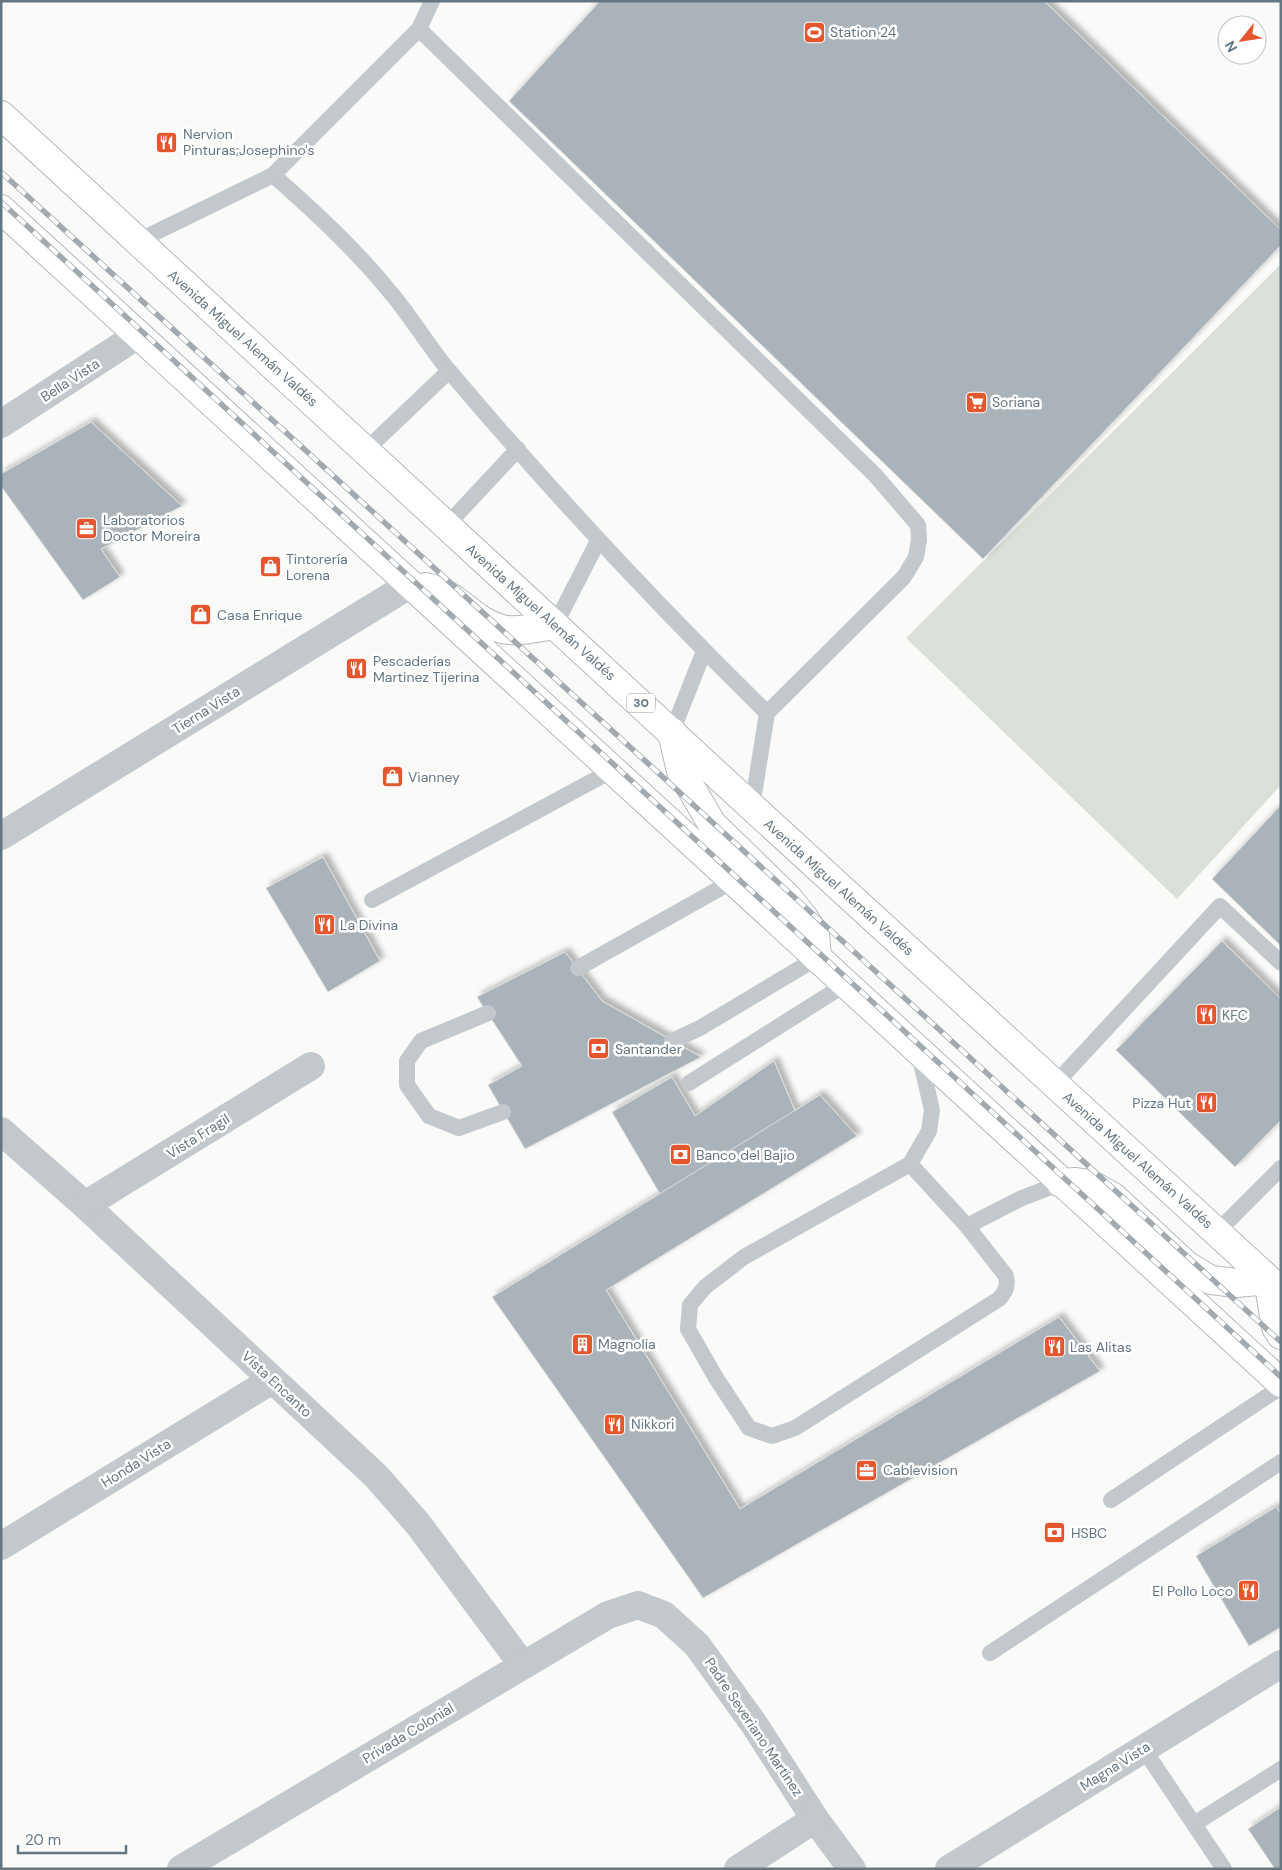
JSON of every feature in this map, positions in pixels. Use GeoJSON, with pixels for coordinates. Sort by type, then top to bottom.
{"type":"FeatureCollection","features":[{"type":"Feature","properties":{"kind":"highway","name":"Avenida Miguel Alemán Valdés"},"geometry":{"type":"LineString","coordinates":[[1,115],[752,807],[1217,1232],[1277,1280]]}},
{"type":"Feature","properties":{"kind":"highway"},"geometry":{"type":"LineString","coordinates":[[1,209],[1281,1383]]}},
{"type":"Feature","properties":{"kind":"highway"},"geometry":{"type":"LineString","coordinates":[[411,584],[436,589],[456,600],[492,626],[504,630],[556,625]]}},
{"type":"Feature","properties":{"kind":"highway"},"geometry":{"type":"LineString","coordinates":[[672,732],[681,771],[712,824],[788,898],[804,918],[815,935],[817,958]]}},
{"type":"Feature","properties":{"kind":"highway"},"geometry":{"type":"LineString","coordinates":[[1061,1182],[1090,1184],[1113,1197],[1186,1265],[1211,1280],[1236,1283],[1277,1280],[1276,1327],[1281,1335]]}},
{"type":"Feature","properties":{"kind":"street","name":"Bella Vista"},"geometry":{"type":"LineString","coordinates":[[1,424],[138,335]]}},
{"type":"Feature","properties":{"kind":"street","name":"Tierna Vista"},"geometry":{"type":"LineString","coordinates":[[1,836],[411,584]]}},
{"type":"Feature","properties":{"kind":"street","name":"Vista Fragil"},"geometry":{"type":"LineString","coordinates":[[85,1205],[311,1066]]}},
{"type":"Feature","properties":{"kind":"street","name":"Vista Encanto"},"geometry":{"type":"LineString","coordinates":[[1,1131],[85,1205],[376,1476],[418,1524],[522,1664]]}},
{"type":"Feature","properties":{"kind":"street","name":"Honda Vista"},"geometry":{"type":"LineString","coordinates":[[1,1546],[272,1380]]}},
{"type":"Feature","properties":{"kind":"street","name":"Privada Colonial"},"geometry":{"type":"LineString","coordinates":[[181,1869],[522,1664],[608,1615],[638,1605]]}},
{"type":"Feature","properties":{"kind":"street","name":"Padre Severiano Martínez"},"geometry":{"type":"LineString","coordinates":[[638,1605],[664,1615],[697,1645],[754,1724],[815,1819],[852,1869]]}},
{"type":"Feature","properties":{"kind":"street","name":"Magna Vista"},"geometry":{"type":"LineString","coordinates":[[961,1866],[1143,1748],[1281,1664]]}},
{"type":"Feature","properties":{"kind":"street"},"geometry":{"type":"LineString","coordinates":[[738,1869],[815,1819]]}},
{"type":"Feature","properties":{"kind":"lane"},"geometry":{"type":"LineString","coordinates":[[138,241],[273,176],[419,29],[432,1]]}},
{"type":"Feature","properties":{"kind":"lane"},"geometry":{"type":"LineString","coordinates":[[419,29],[875,475],[918,526],[919,540],[916,557],[904,577],[767,713],[752,807]]}},
{"type":"Feature","properties":{"kind":"lane"},"geometry":{"type":"LineString","coordinates":[[273,176],[328,224],[391,293],[449,371],[598,541],[767,713]]}},
{"type":"Feature","properties":{"kind":"lane"},"geometry":{"type":"LineString","coordinates":[[366,450],[449,371]]}},
{"type":"Feature","properties":{"kind":"lane"},"geometry":{"type":"LineString","coordinates":[[446,525],[518,449]]}},
{"type":"Feature","properties":{"kind":"lane"},"geometry":{"type":"LineString","coordinates":[[556,625],[598,541]]}},
{"type":"Feature","properties":{"kind":"lane"},"geometry":{"type":"LineString","coordinates":[[672,732],[704,651]]}},
{"type":"Feature","properties":{"kind":"lane"},"geometry":{"type":"LineString","coordinates":[[372,900],[613,770]]}},
{"type":"Feature","properties":{"kind":"lane"},"geometry":{"type":"LineString","coordinates":[[578,968],[733,881]]}},
{"type":"Feature","properties":{"kind":"lane"},"geometry":{"type":"LineString","coordinates":[[1055,1084],[1220,906],[1281,963]]}},
{"type":"Feature","properties":{"kind":"lane"},"geometry":{"type":"LineString","coordinates":[[672,1041],[700,1028],[817,958]]}},
{"type":"Feature","properties":{"kind":"lane"},"geometry":{"type":"LineString","coordinates":[[689,1083],[846,984]]}},
{"type":"Feature","properties":{"kind":"lane"},"geometry":{"type":"LineString","coordinates":[[488,1013],[421,1041],[407,1060],[408,1085],[430,1116],[460,1128],[503,1112]]}},
{"type":"Feature","properties":{"kind":"lane"},"geometry":{"type":"LineString","coordinates":[[910,1164],[967,1226],[1006,1276],[1005,1292],[1000,1299],[795,1428],[772,1436],[749,1428],[716,1378],[688,1329],[690,1305],[705,1287],[744,1257],[910,1164],[929,1131],[932,1110],[917,1050]]}},
{"type":"Feature","properties":{"kind":"lane"},"geometry":{"type":"LineString","coordinates":[[1217,1232],[1281,1168]]}},
{"type":"Feature","properties":{"kind":"lane"},"geometry":{"type":"LineString","coordinates":[[967,1226],[1022,1198],[1061,1182]]}},
{"type":"Feature","properties":{"kind":"lane"},"geometry":{"type":"LineString","coordinates":[[1111,1500],[1281,1388]]}},
{"type":"Feature","properties":{"kind":"lane"},"geometry":{"type":"LineString","coordinates":[[990,1653],[1281,1462]]}},
{"type":"Feature","properties":{"kind":"lane"},"geometry":{"type":"LineString","coordinates":[[1143,1748],[1224,1869]]}},
{"type":"Feature","properties":{"kind":"lane"},"geometry":{"type":"LineString","coordinates":[[1194,1824],[1281,1769]]}},
{"type":"Feature","properties":{"kind":"shaded area"},"geometry":{"type":"Polygon","coordinates":[[[1281,264],[1281,785],[1177,899],[906,638],[1281,264]]]}},
{"type":"Feature","properties":{"kind":"building","name":"Soriana"},"geometry":{"type":"Polygon","coordinates":[[[600,1],[1044,1],[1281,230],[1281,245],[983,559],[509,101],[600,1]]]}},
{"type":"Feature","properties":{"kind":"building","name":"Laboratorios Doctor Moreira"},"geometry":{"type":"Polygon","coordinates":[[[91,422],[182,506],[101,549],[120,577],[83,600],[1,486],[1,474],[91,422]]]}},
{"type":"Feature","properties":{"kind":"building"},"geometry":{"type":"Polygon","coordinates":[[[1281,805],[1281,946],[1212,879],[1281,805]]]}},
{"type":"Feature","properties":{"kind":"building","name":"La Divina"},"geometry":{"type":"Polygon","coordinates":[[[323,857],[380,961],[328,992],[266,888],[323,857]]]}},
{"type":"Feature","properties":{"kind":"building"},"geometry":{"type":"Polygon","coordinates":[[[1222,941],[1281,999],[1281,1120],[1235,1167],[1116,1050],[1222,941]]]}},
{"type":"Feature","properties":{"kind":"building","name":"Santander"},"geometry":{"type":"Polygon","coordinates":[[[565,952],[602,1001],[701,1057],[525,1149],[488,1085],[522,1066],[477,997],[565,952]]]}},
{"type":"Feature","properties":{"kind":"building","name":"Banco del Bajio"},"geometry":{"type":"Polygon","coordinates":[[[774,1061],[795,1111],[660,1194],[612,1112],[672,1077],[695,1116],[774,1061]]]}},
{"type":"Feature","properties":{"kind":"building","name":"Magnolia"},"geometry":{"type":"Polygon","coordinates":[[[820,1095],[857,1136],[606,1290],[740,1509],[1059,1317],[1100,1371],[703,1598],[492,1297],[820,1095]]]}},
{"type":"Feature","properties":{"kind":"building","name":"El Pollo Loco"},"geometry":{"type":"Polygon","coordinates":[[[1276,1507],[1281,1514],[1281,1627],[1249,1646],[1196,1556],[1276,1507]]]}},
{"type":"Feature","properties":{"kind":"building"},"geometry":{"type":"Polygon","coordinates":[[[1281,1807],[1281,1869],[1275,1869],[1248,1829],[1281,1807]]]}},
{"type":"Feature","properties":{"kind":"railway"},"geometry":{"type":"LineString","coordinates":[[1,172],[1281,1342]]}},
{"type":"Feature","properties":{"kind":"railway"},"geometry":{"type":"LineString","coordinates":[[1,202],[1281,1377]]}},
{"type":"Feature","properties":{"kind":"place","name":"Station 24"},"geometry":{"type":"Point","coordinates":[814,32]}},
{"type":"Feature","properties":{"kind":"place","name":"Nervion Pinturas;Josephino's"},"geometry":{"type":"Point","coordinates":[167,142]}},
{"type":"Feature","properties":{"kind":"place","name":"Soriana"},"geometry":{"type":"Point","coordinates":[976,402]}},
{"type":"Feature","properties":{"kind":"place","name":"Laboratorios Doctor Moreira"},"geometry":{"type":"Point","coordinates":[87,528]}},
{"type":"Feature","properties":{"kind":"place","name":"Tintorería Lorena"},"geometry":{"type":"Point","coordinates":[270,567]}},
{"type":"Feature","properties":{"kind":"place","name":"Casa Enrique"},"geometry":{"type":"Point","coordinates":[201,615]}},
{"type":"Feature","properties":{"kind":"place","name":"Pescaderías Martinez Tijerina"},"geometry":{"type":"Point","coordinates":[357,669]}},
{"type":"Feature","properties":{"kind":"place","name":"Vianney"},"geometry":{"type":"Point","coordinates":[392,777]}},
{"type":"Feature","properties":{"kind":"place","name":"La Divina"},"geometry":{"type":"Point","coordinates":[324,925]}},
{"type":"Feature","properties":{"kind":"place","name":"KFC"},"geometry":{"type":"Point","coordinates":[1206,1015]}},
{"type":"Feature","properties":{"kind":"place","name":"Santander"},"geometry":{"type":"Point","coordinates":[599,1049]}},
{"type":"Feature","properties":{"kind":"place","name":"Pizza Hut"},"geometry":{"type":"Point","coordinates":[1207,1103]}},
{"type":"Feature","properties":{"kind":"place","name":"Banco del Bajio"},"geometry":{"type":"Point","coordinates":[680,1155]}},
{"type":"Feature","properties":{"kind":"place","name":"Magnolia"},"geometry":{"type":"Point","coordinates":[582,1344]}},
{"type":"Feature","properties":{"kind":"place","name":"Las Alitas"},"geometry":{"type":"Point","coordinates":[1054,1347]}},
{"type":"Feature","properties":{"kind":"place","name":"Nikkori"},"geometry":{"type":"Point","coordinates":[615,1424]}},
{"type":"Feature","properties":{"kind":"place","name":"Cablevision"},"geometry":{"type":"Point","coordinates":[867,1470]}},
{"type":"Feature","properties":{"kind":"place","name":"HSBC"},"geometry":{"type":"Point","coordinates":[1055,1533]}},
{"type":"Feature","properties":{"kind":"place","name":"El Pollo Loco"},"geometry":{"type":"Point","coordinates":[1249,1591]}}]}
